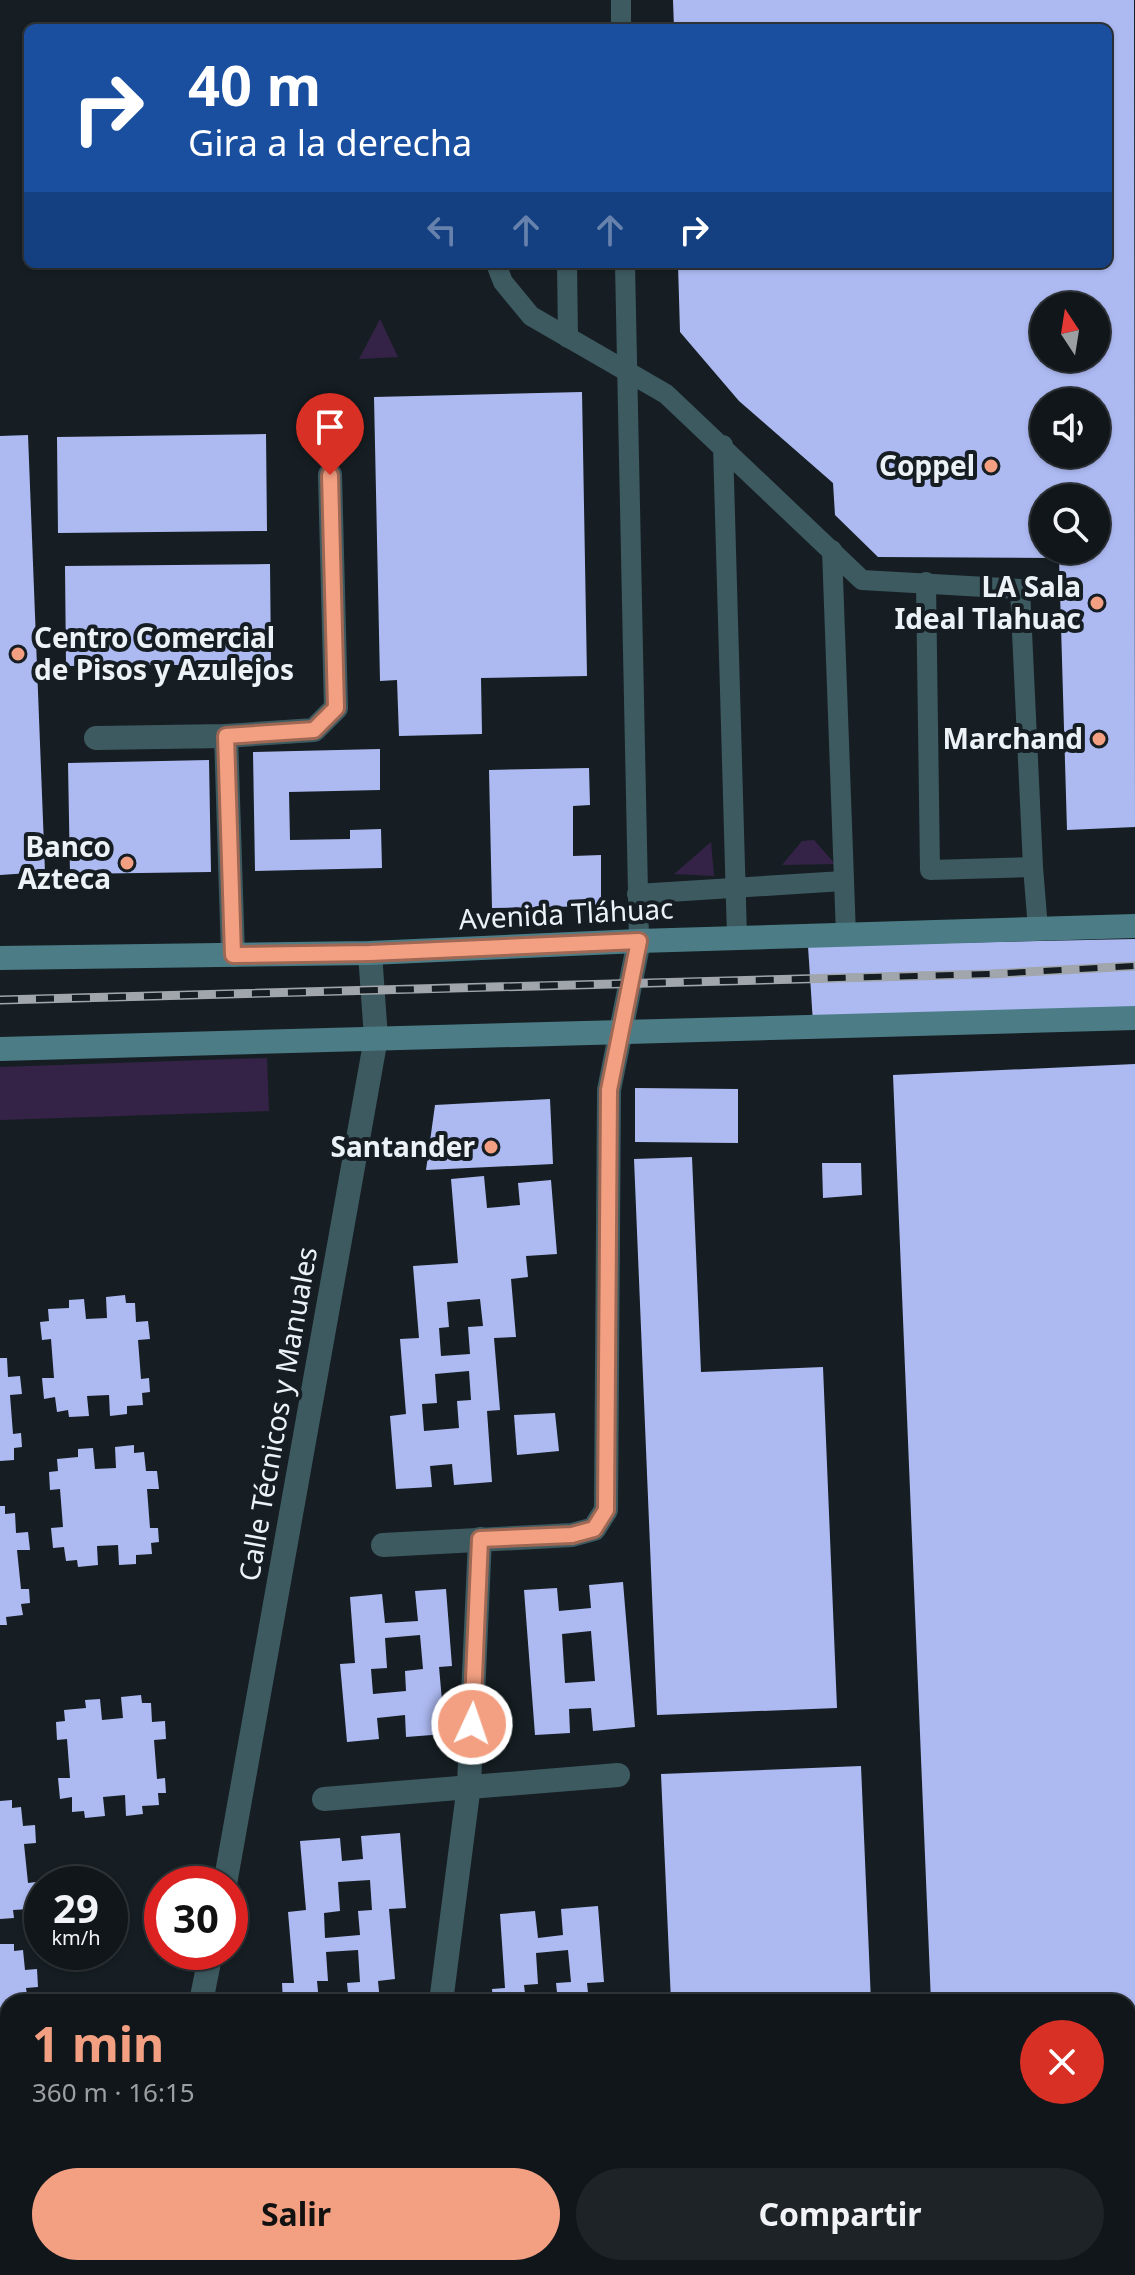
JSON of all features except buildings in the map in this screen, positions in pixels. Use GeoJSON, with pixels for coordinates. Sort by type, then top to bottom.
{"type":"FeatureCollection","features":[{"type":"Feature","properties":{"kind":"main road","name":"Avenida Tláhuac"},"geometry":{"type":"LineString","coordinates":[[0,958],[370,953],[737,937],[1135,926]]}},
{"type":"Feature","properties":{"kind":"main road"},"geometry":{"type":"LineString","coordinates":[[0,1049],[1135,1018]]}},
{"type":"Feature","properties":{"kind":"street"},"geometry":{"type":"LineString","coordinates":[[96,738],[226,736],[314,730],[336,708],[330,475]]}},
{"type":"Feature","properties":{"kind":"street"},"geometry":{"type":"LineString","coordinates":[[226,736],[233,955]]}},
{"type":"Feature","properties":{"kind":"street"},"geometry":{"type":"LineString","coordinates":[[383,1545],[572,1535],[594,1529],[606,1510],[609,1090],[639,941]]}},
{"type":"Feature","properties":{"kind":"street","name":"Calle Técnicos y Manuales"},"geometry":{"type":"LineString","coordinates":[[228,1866],[376,1038],[370,953]]}},
{"type":"Feature","properties":{"kind":"street"},"geometry":{"type":"LineString","coordinates":[[442,1994],[469,1785],[480,1539]]}},
{"type":"Feature","properties":{"kind":"street"},"geometry":{"type":"LineString","coordinates":[[324,1799],[618,1775]]}},
{"type":"Feature","properties":{"kind":"street"},"geometry":{"type":"LineString","coordinates":[[203,1994],[207,1970]]}},
{"type":"Feature","properties":{"kind":"lane"},"geometry":{"type":"LineString","coordinates":[[621,0],[621,24]]}},
{"type":"Feature","properties":{"kind":"lane"},"geometry":{"type":"LineString","coordinates":[[498,268],[503,282],[531,316],[666,394],[862,580],[1020,589],[1038,929]]}},
{"type":"Feature","properties":{"kind":"lane"},"geometry":{"type":"LineString","coordinates":[[567,268],[568,338]]}},
{"type":"Feature","properties":{"kind":"lane"},"geometry":{"type":"LineString","coordinates":[[625,268],[639,941]]}},
{"type":"Feature","properties":{"kind":"lane"},"geometry":{"type":"LineString","coordinates":[[723,445],[737,937]]}},
{"type":"Feature","properties":{"kind":"lane"},"geometry":{"type":"LineString","coordinates":[[832,550],[846,935]]}},
{"type":"Feature","properties":{"kind":"lane"},"geometry":{"type":"LineString","coordinates":[[926,582],[930,870],[1033,867]]}},
{"type":"Feature","properties":{"kind":"lane"},"geometry":{"type":"LineString","coordinates":[[637,894],[843,881]]}},
{"type":"Feature","properties":{"kind":"shaded area"},"geometry":{"type":"Polygon","coordinates":[[[380,319],[398,357],[359,359],[380,319]]]}},
{"type":"Feature","properties":{"kind":"shaded area"},"geometry":{"type":"Polygon","coordinates":[[[814,840],[835,864],[782,865],[802,841],[814,840]]]}},
{"type":"Feature","properties":{"kind":"shaded area"},"geometry":{"type":"Polygon","coordinates":[[[711,842],[714,876],[674,874],[711,842]]]}},
{"type":"Feature","properties":{"kind":"shaded area"},"geometry":{"type":"Polygon","coordinates":[[[267,1058],[269,1111],[0,1120],[0,1067],[267,1058]]]}},
{"type":"Feature","properties":{"kind":"railway"},"geometry":{"type":"LineString","coordinates":[[0,1000],[991,974],[1135,966]]}},
{"type":"Feature","properties":{"kind":"place","name":"Coppel"},"geometry":{"type":"Point","coordinates":[991,466]}},
{"type":"Feature","properties":{"kind":"place","name":"LA Sala Ideal Tlahuac"},"geometry":{"type":"Point","coordinates":[1097,603]}},
{"type":"Feature","properties":{"kind":"place","name":"Centro Comercial de Pisos y Azulejos"},"geometry":{"type":"Point","coordinates":[18,654]}},
{"type":"Feature","properties":{"kind":"place","name":"Marchand"},"geometry":{"type":"Point","coordinates":[1099,739]}},
{"type":"Feature","properties":{"kind":"place","name":"Banco Azteca"},"geometry":{"type":"Point","coordinates":[127,863]}},
{"type":"Feature","properties":{"kind":"place","name":"Santander"},"geometry":{"type":"Point","coordinates":[491,1147]}},
{"type":"Feature","properties":{"kind":"route"},"geometry":{"type":"LineString","coordinates":[[330,475],[336,708],[314,730],[226,736],[233,955],[370,953],[639,941],[609,1090],[606,1510],[594,1529],[572,1535],[480,1539],[472,1724]]}}]}
